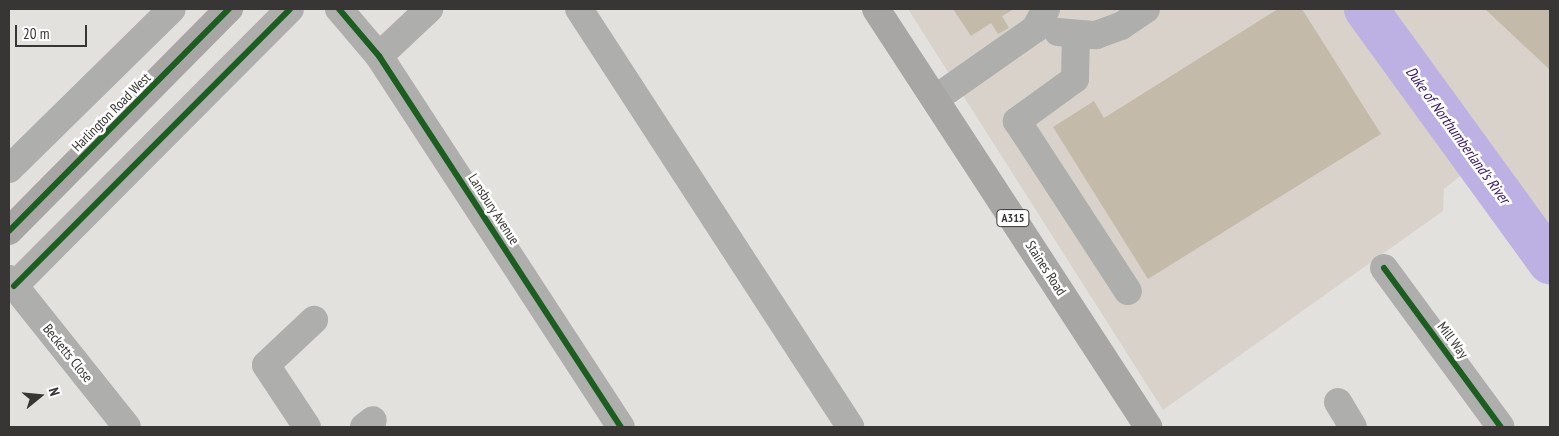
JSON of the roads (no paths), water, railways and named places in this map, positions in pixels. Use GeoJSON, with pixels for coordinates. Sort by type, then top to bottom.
{"type":"FeatureCollection","features":[{"type":"Feature","properties":{"kind":"main road","name":"Harlington Road West"},"geometry":{"type":"LineString","coordinates":[[9,231],[229,9]]}},
{"type":"Feature","properties":{"kind":"main road","name":"Staines Road"},"geometry":{"type":"LineString","coordinates":[[876,9],[1149,427]]}},
{"type":"Feature","properties":{"kind":"street"},"geometry":{"type":"LineString","coordinates":[[9,169],[172,9]]}},
{"type":"Feature","properties":{"kind":"street"},"geometry":{"type":"LineString","coordinates":[[11,282],[290,9]]}},
{"type":"Feature","properties":{"kind":"street","name":"Lansbury Avenue"},"geometry":{"type":"LineString","coordinates":[[339,9],[379,56],[621,427]]}},
{"type":"Feature","properties":{"kind":"street"},"geometry":{"type":"LineString","coordinates":[[379,56],[429,9]]}},
{"type":"Feature","properties":{"kind":"street"},"geometry":{"type":"LineString","coordinates":[[580,9],[850,427]]}},
{"type":"Feature","properties":{"kind":"street"},"geometry":{"type":"LineString","coordinates":[[935,99],[1040,19],[1076,34],[1096,35],[1121,26],[1146,9]]}},
{"type":"Feature","properties":{"kind":"street"},"geometry":{"type":"LineString","coordinates":[[1076,34],[1075,79],[1017,122],[1128,291]]}},
{"type":"Feature","properties":{"kind":"street","name":"Mill Way"},"geometry":{"type":"LineString","coordinates":[[1384,268],[1502,427]]}},
{"type":"Feature","properties":{"kind":"street","name":"Becketts Close"},"geometry":{"type":"LineString","coordinates":[[11,282],[127,427]]}},
{"type":"Feature","properties":{"kind":"street"},"geometry":{"type":"LineString","coordinates":[[307,427],[266,365],[314,320]]}},
{"type":"Feature","properties":{"kind":"street"},"geometry":{"type":"LineString","coordinates":[[1338,402],[1353,427]]}},
{"type":"Feature","properties":{"kind":"waterway","name":"Duke of Northumberland's River"},"geometry":{"type":"LineString","coordinates":[[1366,9],[1550,262]]}}]}
